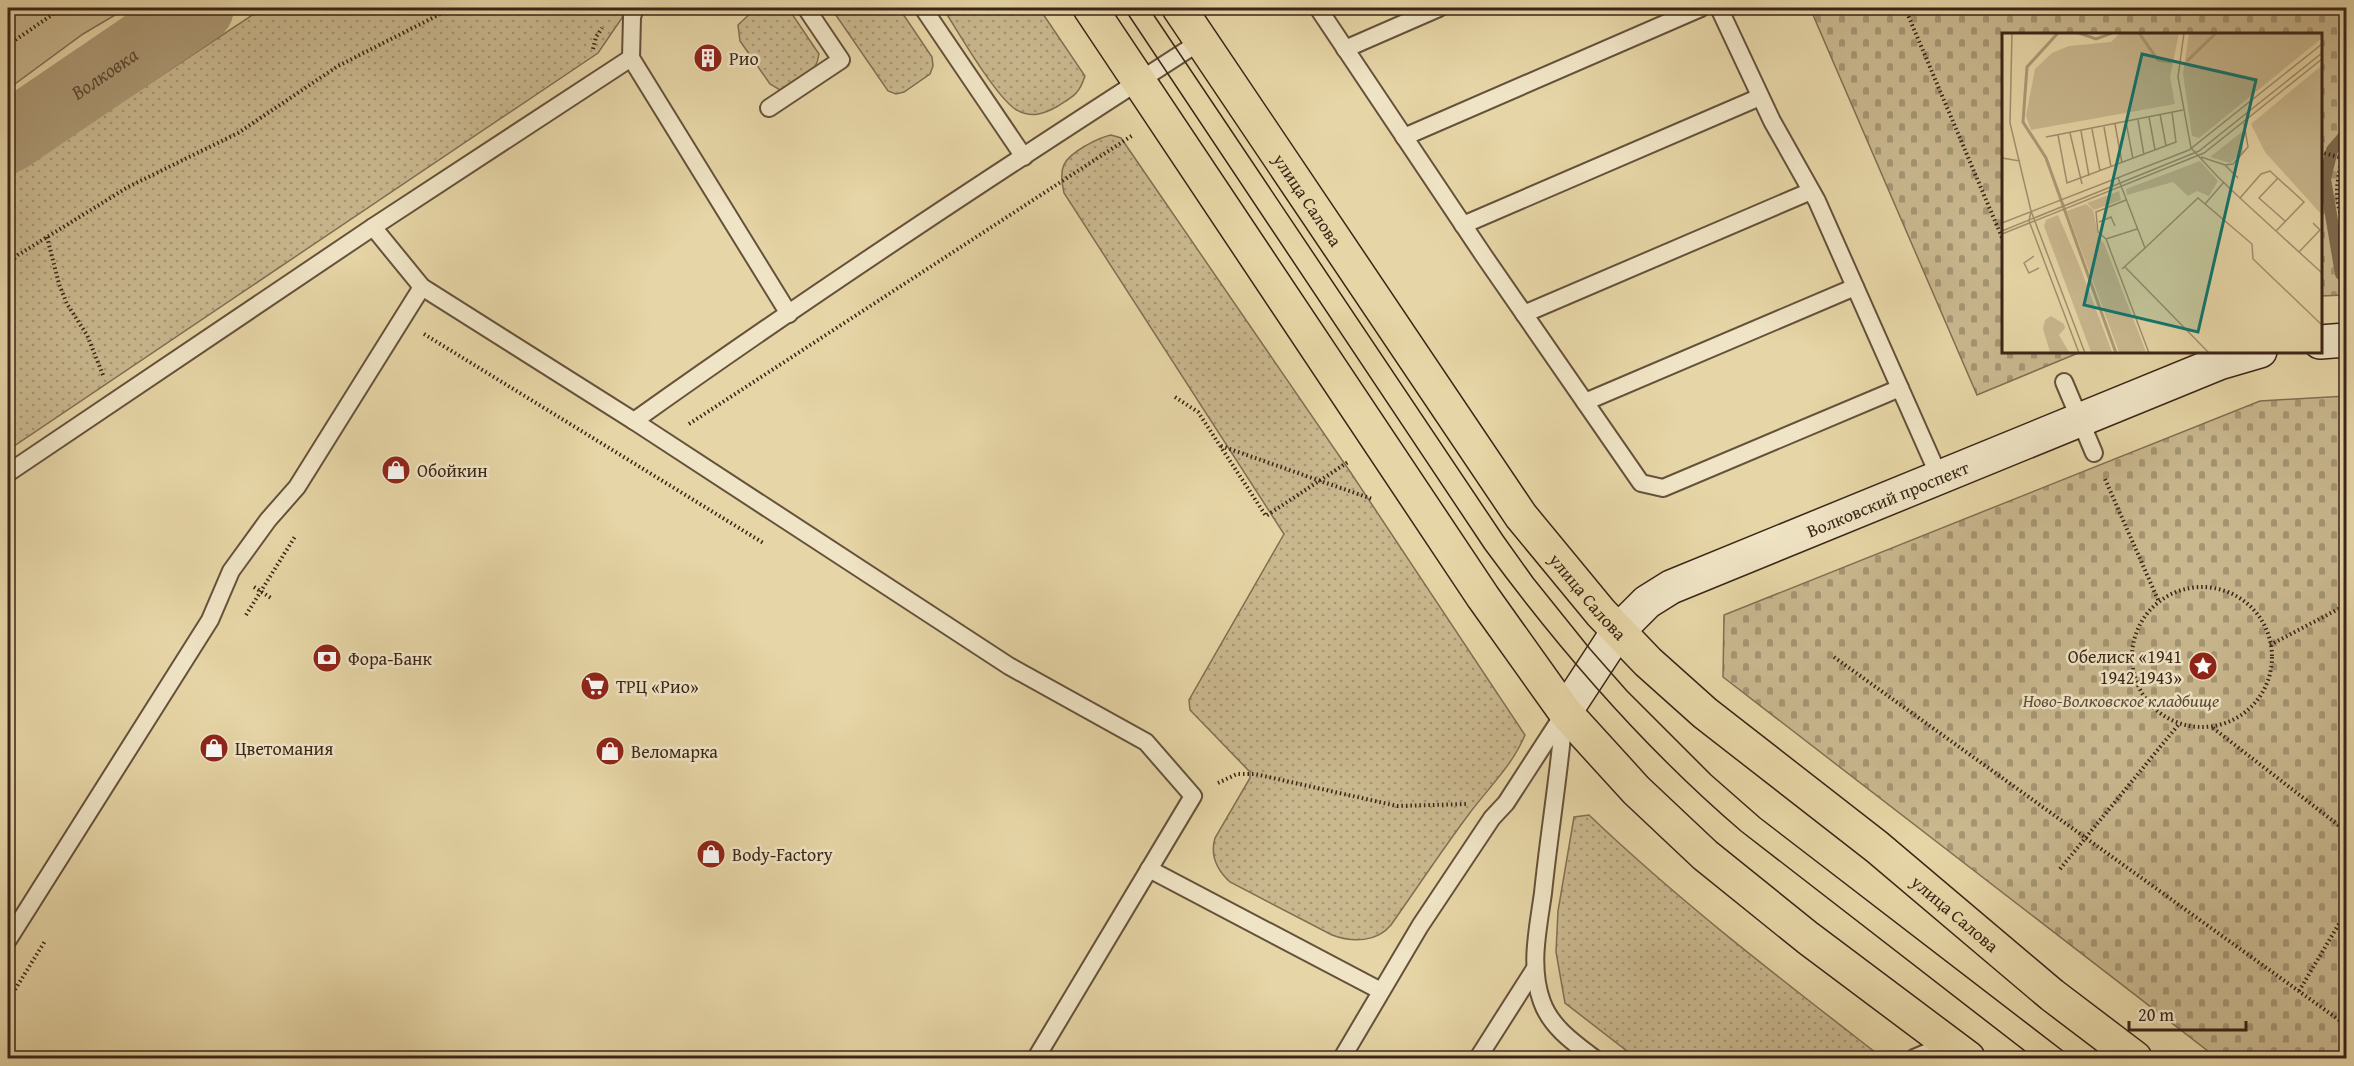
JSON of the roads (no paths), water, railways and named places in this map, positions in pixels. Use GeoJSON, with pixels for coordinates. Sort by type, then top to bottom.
{"type":"FeatureCollection","features":[{"type":"Feature","properties":{"kind":"main road"},"geometry":{"type":"LineString","coordinates":[[1090,8],[1483,597],[1565,712],[1636,790],[1705,855],[1808,938],[1958,1051]]}},
{"type":"Feature","properties":{"kind":"main road","name":"улица Салова"},"geometry":{"type":"LineString","coordinates":[[1179,8],[1521,516],[1618,631],[1648,662],[1705,713],[1877,846],[2052,995],[2135,1059]]}},
{"type":"Feature","properties":{"kind":"street"},"geometry":{"type":"LineString","coordinates":[[2321,342],[2346,340]]}},
{"type":"Feature","properties":{"kind":"street","name":"Волковский проспект"},"geometry":{"type":"LineString","coordinates":[[1565,712],[1618,631],[1647,602],[1671,587],[2219,363],[2257,352]]}},
{"type":"Feature","properties":{"kind":"lane"},"geometry":{"type":"LineString","coordinates":[[635,8],[632,17],[631,58],[789,314]]}},
{"type":"Feature","properties":{"kind":"lane"},"geometry":{"type":"LineString","coordinates":[[769,108],[841,60],[806,8]]}},
{"type":"Feature","properties":{"kind":"lane"},"geometry":{"type":"LineString","coordinates":[[923,8],[1024,157]]}},
{"type":"Feature","properties":{"kind":"lane"},"geometry":{"type":"LineString","coordinates":[[1318,8],[1463,225],[1641,483],[1663,488],[1900,388]]}},
{"type":"Feature","properties":{"kind":"lane"},"geometry":{"type":"LineString","coordinates":[[1345,49],[1440,8]]}},
{"type":"Feature","properties":{"kind":"lane"},"geometry":{"type":"LineString","coordinates":[[1404,137],[1701,8]]}},
{"type":"Feature","properties":{"kind":"lane"},"geometry":{"type":"LineString","coordinates":[[1719,8],[1760,97],[1811,190],[1939,476]]}},
{"type":"Feature","properties":{"kind":"lane"},"geometry":{"type":"LineString","coordinates":[[634,421],[789,314],[1201,40]]}},
{"type":"Feature","properties":{"kind":"lane"},"geometry":{"type":"LineString","coordinates":[[8,473],[373,227],[631,58]]}},
{"type":"Feature","properties":{"kind":"lane"},"geometry":{"type":"LineString","coordinates":[[1463,225],[1760,97]]}},
{"type":"Feature","properties":{"kind":"lane"},"geometry":{"type":"LineString","coordinates":[[1524,314],[1811,190]]}},
{"type":"Feature","properties":{"kind":"lane"},"geometry":{"type":"LineString","coordinates":[[373,227],[422,287],[669,443],[1009,666],[1146,742],[1192,796],[1036,1059]]}},
{"type":"Feature","properties":{"kind":"lane"},"geometry":{"type":"LineString","coordinates":[[8,940],[210,620],[231,571],[268,520],[297,488],[422,287]]}},
{"type":"Feature","properties":{"kind":"lane"},"geometry":{"type":"LineString","coordinates":[[1585,402],[1855,288]]}},
{"type":"Feature","properties":{"kind":"lane"},"geometry":{"type":"LineString","coordinates":[[2064,382],[2094,453]]}},
{"type":"Feature","properties":{"kind":"lane"},"geometry":{"type":"LineString","coordinates":[[1342,1059],[1420,926],[1491,818],[1506,803],[1565,712]]}},
{"type":"Feature","properties":{"kind":"lane"},"geometry":{"type":"LineString","coordinates":[[1565,712],[1560,769],[1553,800],[1534,970],[1542,1004],[1564,1035],[1594,1059]]}},
{"type":"Feature","properties":{"kind":"lane"},"geometry":{"type":"LineString","coordinates":[[1149,870],[1381,991]]}},
{"type":"Feature","properties":{"kind":"lane"},"geometry":{"type":"LineString","coordinates":[[1478,1059],[1534,970]]}},
{"type":"Feature","properties":{"kind":"lane"},"geometry":{"type":"LineString","coordinates":[[1914,1059],[1958,1051]]}},
{"type":"Feature","properties":{"kind":"waterway","name":"Волковка"},"geometry":{"type":"LineString","coordinates":[[8,138],[199,8]]}},
{"type":"Feature","properties":{"kind":"waterway"},"geometry":{"type":"LineString","coordinates":[[2341,274],[2325,179],[2332,150],[2346,134]]}},
{"type":"Feature","properties":{"kind":"tram line"},"geometry":{"type":"LineString","coordinates":[[1124,8],[1485,549],[1573,661],[1637,732],[1741,831],[2034,1058]]}},
{"type":"Feature","properties":{"kind":"tram line"},"geometry":{"type":"LineString","coordinates":[[1149,8],[1503,536],[1533,578],[1590,649],[1627,691],[1711,775],[1760,818],[2072,1058]]}},
{"type":"Feature","properties":{"kind":"place","name":"Рио"},"geometry":{"type":"Point","coordinates":[708,58]}},
{"type":"Feature","properties":{"kind":"place","name":"Обойкин"},"geometry":{"type":"Point","coordinates":[396,470]}},
{"type":"Feature","properties":{"kind":"place","name":"Фора-Банк"},"geometry":{"type":"Point","coordinates":[327,658]}},
{"type":"Feature","properties":{"kind":"place","name":"Обелиск «1941 1942 1943»"},"geometry":{"type":"Point","coordinates":[2203,666]}},
{"type":"Feature","properties":{"kind":"place","name":"ТРЦ «Рио»"},"geometry":{"type":"Point","coordinates":[595,686]}},
{"type":"Feature","properties":{"kind":"place","name":"Цветомания"},"geometry":{"type":"Point","coordinates":[214,748]}},
{"type":"Feature","properties":{"kind":"place","name":"Веломарка"},"geometry":{"type":"Point","coordinates":[610,751]}},
{"type":"Feature","properties":{"kind":"place","name":"Body-Factory"},"geometry":{"type":"Point","coordinates":[711,854]}},
{"type":"Feature","properties":{"kind":"park label","name":"Ново-Волковское кладбище"},"geometry":{"type":"Point","coordinates":[2121,700]}}]}
